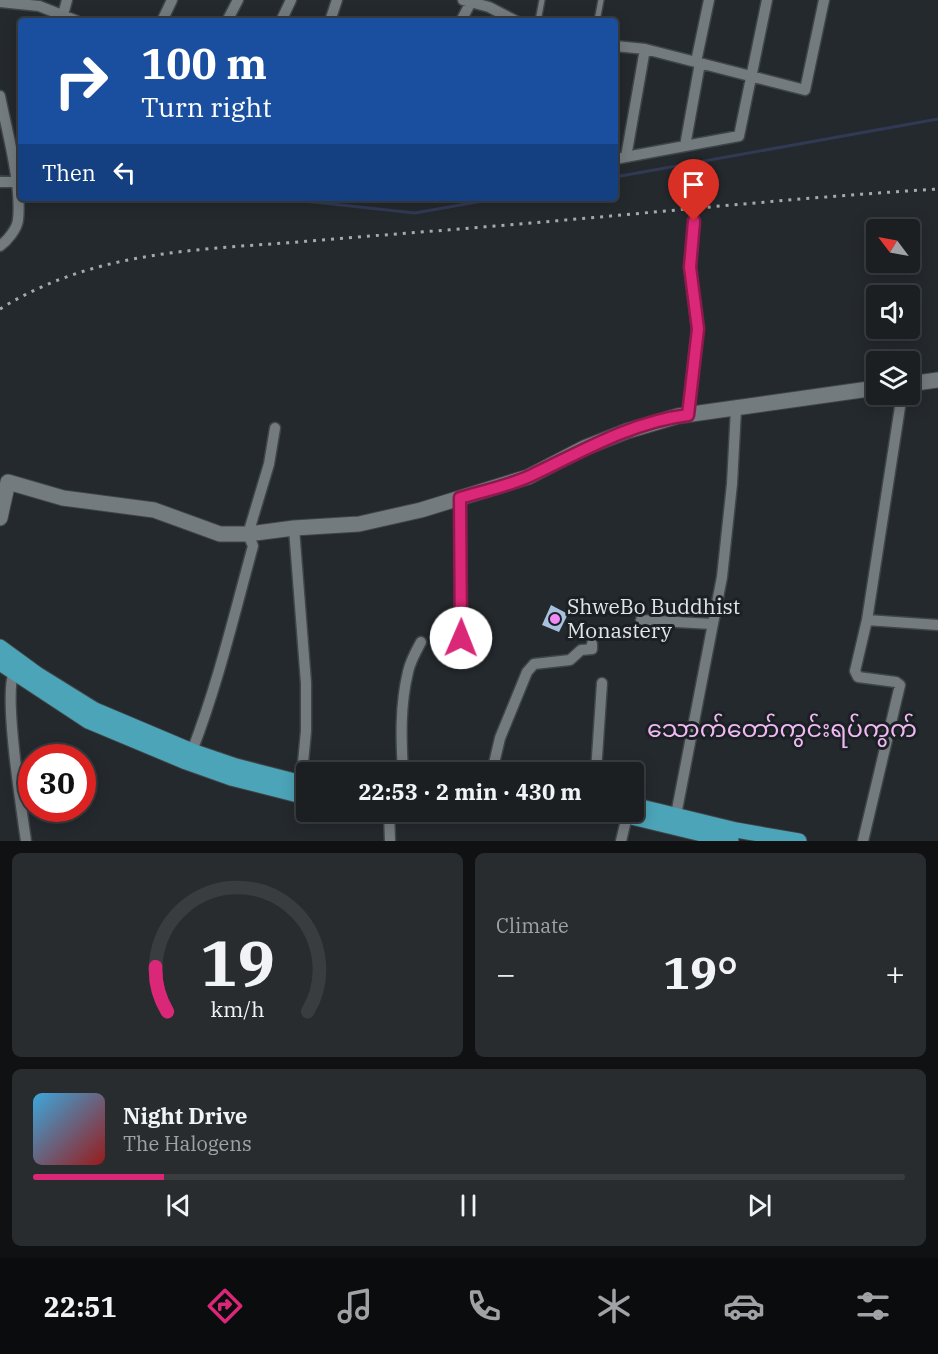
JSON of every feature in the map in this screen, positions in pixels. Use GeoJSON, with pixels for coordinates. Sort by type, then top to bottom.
{"type":"FeatureCollection","features":[{"type":"Feature","properties":{"kind":"main road"},"geometry":{"type":"LineString","coordinates":[[0,647],[37,674],[95,710],[192,751],[296,785]]}},
{"type":"Feature","properties":{"kind":"main road"},"geometry":{"type":"LineString","coordinates":[[0,663],[88,721],[157,750],[231,778],[296,787]]}},
{"type":"Feature","properties":{"kind":"main road"},"geometry":{"type":"LineString","coordinates":[[644,814],[674,821],[731,841]]}},
{"type":"Feature","properties":{"kind":"main road"},"geometry":{"type":"LineString","coordinates":[[674,821],[799,841]]}},
{"type":"Feature","properties":{"kind":"street"},"geometry":{"type":"LineString","coordinates":[[63,15],[67,0]]}},
{"type":"Feature","properties":{"kind":"street"},"geometry":{"type":"LineString","coordinates":[[163,18],[172,0]]}},
{"type":"Feature","properties":{"kind":"street"},"geometry":{"type":"LineString","coordinates":[[229,18],[238,0]]}},
{"type":"Feature","properties":{"kind":"street"},"geometry":{"type":"LineString","coordinates":[[282,18],[291,0]]}},
{"type":"Feature","properties":{"kind":"street"},"geometry":{"type":"LineString","coordinates":[[331,18],[337,0]]}},
{"type":"Feature","properties":{"kind":"street"},"geometry":{"type":"LineString","coordinates":[[685,146],[709,0]]}},
{"type":"Feature","properties":{"kind":"street"},"geometry":{"type":"LineString","coordinates":[[645,49],[620,158],[740,136],[767,0]]}},
{"type":"Feature","properties":{"kind":"street"},"geometry":{"type":"LineString","coordinates":[[618,46],[645,49],[805,90],[824,0]]}},
{"type":"Feature","properties":{"kind":"street"},"geometry":{"type":"LineString","coordinates":[[462,18],[469,1],[489,7],[510,18]]}},
{"type":"Feature","properties":{"kind":"street"},"geometry":{"type":"LineString","coordinates":[[0,2],[39,6],[70,18]]}},
{"type":"Feature","properties":{"kind":"street"},"geometry":{"type":"LineString","coordinates":[[0,96],[17,157],[18,222],[5,243],[0,246]]}},
{"type":"Feature","properties":{"kind":"street"},"geometry":{"type":"LineString","coordinates":[[0,182],[16,182]]}},
{"type":"Feature","properties":{"kind":"street"},"geometry":{"type":"LineString","coordinates":[[688,415],[698,329],[690,267],[694,221]]}},
{"type":"Feature","properties":{"kind":"street"},"geometry":{"type":"LineString","coordinates":[[920,382],[938,380]]}},
{"type":"Feature","properties":{"kind":"street"},"geometry":{"type":"LineString","coordinates":[[0,518],[4,481],[63,498],[154,510],[220,534],[248,534],[294,528],[359,524],[421,510],[528,477],[584,448],[627,431],[688,415],[866,390]]}},
{"type":"Feature","properties":{"kind":"street"},"geometry":{"type":"LineString","coordinates":[[863,841],[900,685],[896,682],[856,675],[867,620],[900,405]]}},
{"type":"Feature","properties":{"kind":"street"},"geometry":{"type":"LineString","coordinates":[[674,821],[722,577],[732,484],[736,409]]}},
{"type":"Feature","properties":{"kind":"street"},"geometry":{"type":"LineString","coordinates":[[192,751],[221,668],[253,546],[248,534],[269,464],[275,428]]}},
{"type":"Feature","properties":{"kind":"street"},"geometry":{"type":"LineString","coordinates":[[460,498],[461,638]]}},
{"type":"Feature","properties":{"kind":"street"},"geometry":{"type":"LineString","coordinates":[[294,528],[306,683],[305,762]]}},
{"type":"Feature","properties":{"kind":"street"},"geometry":{"type":"LineString","coordinates":[[641,620],[712,624]]}},
{"type":"Feature","properties":{"kind":"street"},"geometry":{"type":"LineString","coordinates":[[867,620],[938,625]]}},
{"type":"Feature","properties":{"kind":"street"},"geometry":{"type":"LineString","coordinates":[[402,762],[401,735],[408,671],[421,642]]}},
{"type":"Feature","properties":{"kind":"street"},"geometry":{"type":"LineString","coordinates":[[494,762],[500,738],[527,672],[534,664],[570,660],[581,650],[591,649],[592,644]]}},
{"type":"Feature","properties":{"kind":"street"},"geometry":{"type":"LineString","coordinates":[[14,673],[11,680],[10,703],[26,841]]}},
{"type":"Feature","properties":{"kind":"street"},"geometry":{"type":"LineString","coordinates":[[597,762],[602,683]]}},
{"type":"Feature","properties":{"kind":"street"},"geometry":{"type":"LineString","coordinates":[[0,731],[14,732]]}},
{"type":"Feature","properties":{"kind":"street"},"geometry":{"type":"LineString","coordinates":[[389,822],[390,841]]}},
{"type":"Feature","properties":{"kind":"street"},"geometry":{"type":"LineString","coordinates":[[621,841],[627,822]]}},
{"type":"Feature","properties":{"kind":"lane"},"geometry":{"type":"LineString","coordinates":[[539,18],[542,0]]}},
{"type":"Feature","properties":{"kind":"lane"},"geometry":{"type":"LineString","coordinates":[[598,18],[601,0]]}},
{"type":"Feature","properties":{"kind":"building","name":"ShweBo Buddhist Monastery"},"geometry":{"type":"Polygon","coordinates":[[[551,605],[568,614],[559,632],[542,625],[551,605]]]}},
{"type":"Feature","properties":{"kind":"waterway"},"geometry":{"type":"LineString","coordinates":[[618,176],[938,119]]}},
{"type":"Feature","properties":{"kind":"waterway"},"geometry":{"type":"LineString","coordinates":[[0,176],[10,177]]}},
{"type":"Feature","properties":{"kind":"waterway"},"geometry":{"type":"LineString","coordinates":[[304,201],[415,213],[483,201]]}},
{"type":"Feature","properties":{"kind":"railway"},"geometry":{"type":"LineString","coordinates":[[0,309],[68,276],[138,258],[175,252],[938,189]]}},
{"type":"Feature","properties":{"kind":"place","name":"ShweBo Buddhist Monastery"},"geometry":{"type":"Point","coordinates":[555,619]}},
{"type":"Feature","properties":{"kind":"district","name":"သောက်တော်ကွင်းရပ်ကွက်"},"geometry":{"type":"Point","coordinates":[782,729]}},
{"type":"Feature","properties":{"kind":"route"},"geometry":{"type":"LineString","coordinates":[[461,638],[460,498],[528,477],[584,448],[627,431],[688,415],[698,329],[690,267],[694,221]]}}]}
